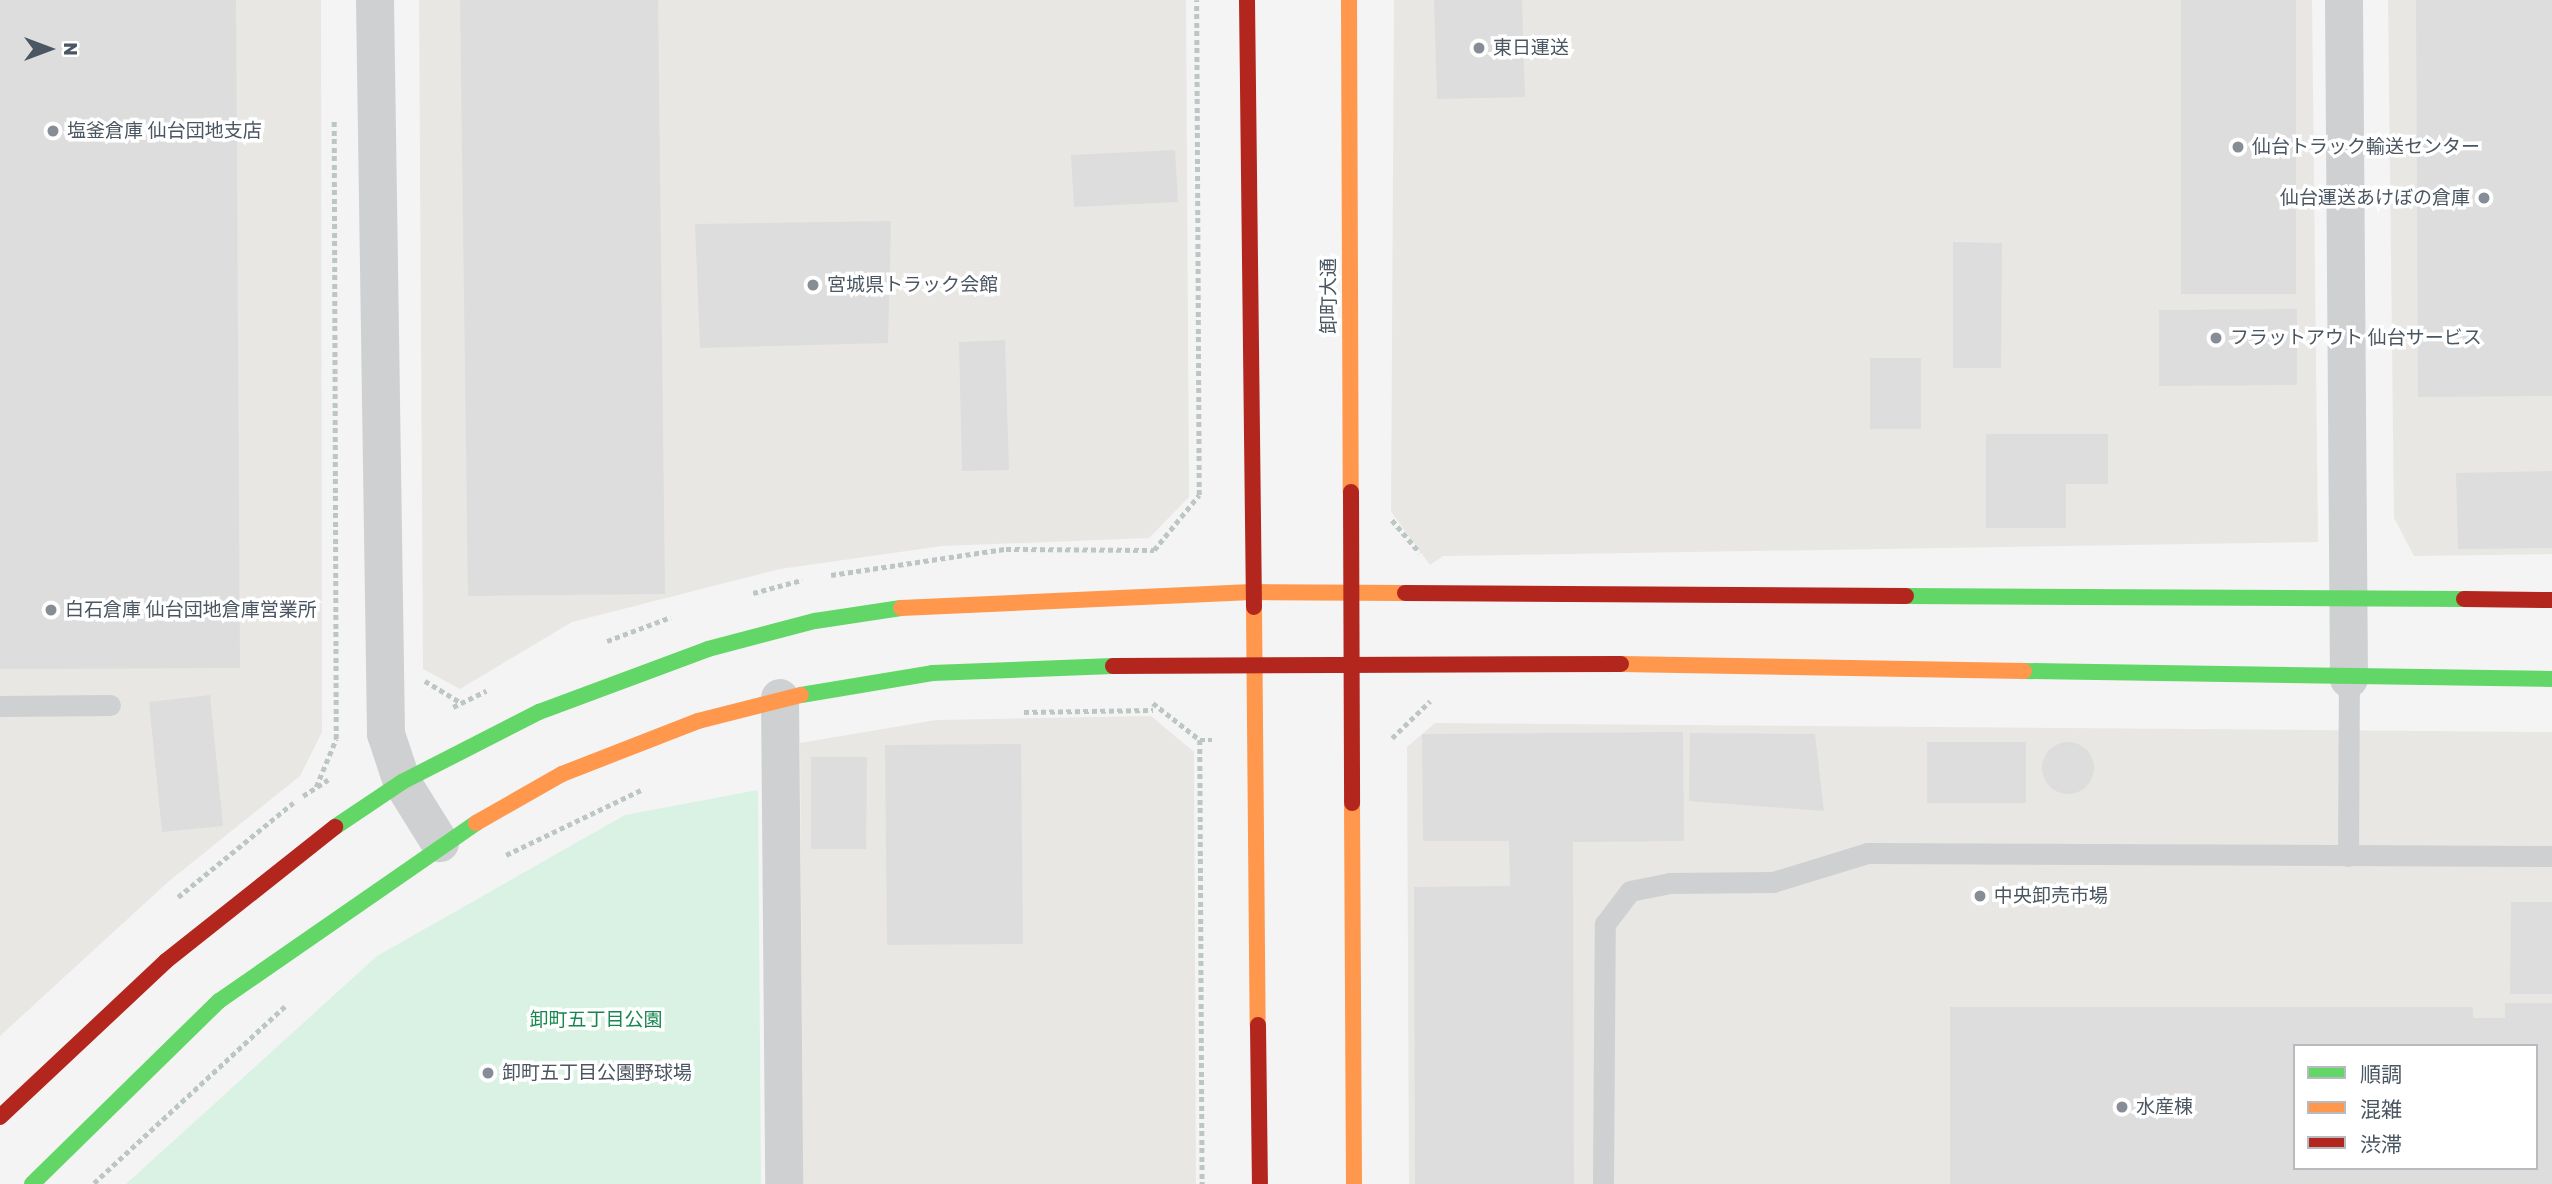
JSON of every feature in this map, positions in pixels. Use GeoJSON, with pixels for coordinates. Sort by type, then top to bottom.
{"type":"FeatureCollection","features":[{"type":"Feature","properties":{"kind":"street"},"geometry":{"type":"LineString","coordinates":[[375,0],[386,734],[402,782],[440,843]]}},
{"type":"Feature","properties":{"kind":"street"},"geometry":{"type":"LineString","coordinates":[[1247,0],[1260,1184]]}},
{"type":"Feature","properties":{"kind":"street","name":"卸町大通"},"geometry":{"type":"LineString","coordinates":[[1349,0],[1354,1184]]}},
{"type":"Feature","properties":{"kind":"street"},"geometry":{"type":"LineString","coordinates":[[2344,0],[2348,679]]}},
{"type":"Feature","properties":{"kind":"street"},"geometry":{"type":"LineString","coordinates":[[0,1117],[166,961],[321,836],[402,782],[539,712],[708,649],[815,621],[922,605],[1252,592],[2552,600]]}},
{"type":"Feature","properties":{"kind":"street"},"geometry":{"type":"LineString","coordinates":[[33,1184],[219,1001],[440,843],[562,774],[698,721],[780,698],[932,673],[1253,663],[2348,679],[2552,679]]}},
{"type":"Feature","properties":{"kind":"street"},"geometry":{"type":"LineString","coordinates":[[780,698],[784,1184]]}},
{"type":"Feature","properties":{"kind":"lane"},"geometry":{"type":"LineString","coordinates":[[2348,679],[2348,856]]}},
{"type":"Feature","properties":{"kind":"lane"},"geometry":{"type":"LineString","coordinates":[[0,706],[110,705]]}},
{"type":"Feature","properties":{"kind":"lane"},"geometry":{"type":"LineString","coordinates":[[1603,1184],[1605,924],[1630,891],[1670,883],[1773,883],[1867,853],[2552,856]]}},
{"type":"Feature","properties":{"kind":"path"},"geometry":{"type":"LineString","coordinates":[[1155,562],[1154,550],[1199,495],[1196,0]]}},
{"type":"Feature","properties":{"kind":"path"},"geometry":{"type":"LineString","coordinates":[[316,787],[336,739],[334,104]]}},
{"type":"Feature","properties":{"kind":"path"},"geometry":{"type":"LineString","coordinates":[[1199,495],[1209,495]]}},
{"type":"Feature","properties":{"kind":"path"},"geometry":{"type":"LineString","coordinates":[[1392,751],[1392,737],[1430,703],[1430,690]]}},
{"type":"Feature","properties":{"kind":"path"},"geometry":{"type":"LineString","coordinates":[[1152,699],[1153,710]]}},
{"type":"Feature","properties":{"kind":"path"},"geometry":{"type":"LineString","coordinates":[[1018,712],[1153,710],[1200,740],[1212,740]]}},
{"type":"Feature","properties":{"kind":"path"},"geometry":{"type":"LineString","coordinates":[[1200,740],[1202,1184]]}},
{"type":"Feature","properties":{"kind":"path"},"geometry":{"type":"LineString","coordinates":[[495,861],[657,782]]}},
{"type":"Feature","properties":{"kind":"path"},"geometry":{"type":"LineString","coordinates":[[94,1184],[289,1003]]}},
{"type":"Feature","properties":{"kind":"shaded area"},"geometry":{"type":"Polygon","coordinates":[[[0,0],[321,0],[322,732],[300,776],[168,882],[0,1036],[0,0]]]}},
{"type":"Feature","properties":{"kind":"shaded area"},"geometry":{"type":"Polygon","coordinates":[[[419,0],[1186,0],[1189,497],[1149,538],[942,546],[780,569],[572,622],[460,689],[423,669],[419,0]]]}},
{"type":"Feature","properties":{"kind":"shaded area"},"geometry":{"type":"Polygon","coordinates":[[[1394,0],[2312,0],[2318,542],[1443,556],[1430,565],[1391,512],[1394,0]]]}},
{"type":"Feature","properties":{"kind":"shaded area","name":"仙台運送あけぼの倉庫"},"geometry":{"type":"Polygon","coordinates":[[[2388,0],[2552,0],[2552,554],[2414,556],[2394,518],[2388,0]]]}},
{"type":"Feature","properties":{"kind":"shaded area"},"geometry":{"type":"Polygon","coordinates":[[[1151,716],[1194,752],[1196,1184],[803,1184],[800,743],[936,720],[1151,716]]]}},
{"type":"Feature","properties":{"kind":"shaded area","name":"中央卸売市場"},"geometry":{"type":"Polygon","coordinates":[[[1435,723],[2552,732],[2552,1184],[1409,1184],[1407,747],[1435,723]]]}},
{"type":"Feature","properties":{"kind":"green space","name":"卸町五丁目公園"},"geometry":{"type":"Polygon","coordinates":[[[758,790],[761,1184],[126,1184],[377,956],[625,815],[758,790]]]}},
{"type":"Feature","properties":{"kind":"building"},"geometry":{"type":"Polygon","coordinates":[[[0,0],[236,0],[240,668],[0,669],[0,0]]]}},
{"type":"Feature","properties":{"kind":"building"},"geometry":{"type":"Polygon","coordinates":[[[460,0],[658,0],[665,594],[468,596],[460,0]]]}},
{"type":"Feature","properties":{"kind":"building","name":"東日運送"},"geometry":{"type":"Polygon","coordinates":[[[1434,0],[1522,0],[1525,97],[1437,99],[1434,0]]]}},
{"type":"Feature","properties":{"kind":"building","name":"仙台トラック輸送センター"},"geometry":{"type":"Polygon","coordinates":[[[2181,0],[2296,0],[2296,294],[2181,294],[2181,0]]]}},
{"type":"Feature","properties":{"kind":"building","name":"仙台運送あけぼの倉庫"},"geometry":{"type":"Polygon","coordinates":[[[2416,0],[2552,0],[2552,396],[2418,397],[2416,0]]]}},
{"type":"Feature","properties":{"kind":"building"},"geometry":{"type":"Polygon","coordinates":[[[1175,150],[1178,202],[1074,207],[1071,155],[1175,150]]]}},
{"type":"Feature","properties":{"kind":"building","name":"宮城県トラック会館"},"geometry":{"type":"Polygon","coordinates":[[[891,221],[888,343],[700,348],[695,224],[891,221]]]}},
{"type":"Feature","properties":{"kind":"building"},"geometry":{"type":"Polygon","coordinates":[[[1953,242],[2002,243],[2001,368],[1953,368],[1953,242]]]}},
{"type":"Feature","properties":{"kind":"building"},"geometry":{"type":"Polygon","coordinates":[[[2297,309],[2297,385],[2159,386],[2159,310],[2297,309]]]}},
{"type":"Feature","properties":{"kind":"building"},"geometry":{"type":"Polygon","coordinates":[[[1005,340],[1009,470],[962,471],[959,342],[1005,340]]]}},
{"type":"Feature","properties":{"kind":"building"},"geometry":{"type":"Polygon","coordinates":[[[1870,358],[1921,358],[1921,429],[1870,429],[1870,358]]]}},
{"type":"Feature","properties":{"kind":"building"},"geometry":{"type":"Polygon","coordinates":[[[1986,434],[2108,434],[2108,484],[2066,484],[2066,528],[1986,528],[1986,434]]]}},
{"type":"Feature","properties":{"kind":"building"},"geometry":{"type":"Polygon","coordinates":[[[2552,471],[2552,548],[2458,549],[2456,473],[2552,471]]]}},
{"type":"Feature","properties":{"kind":"building"},"geometry":{"type":"Polygon","coordinates":[[[210,695],[223,826],[162,832],[149,702],[210,695]]]}},
{"type":"Feature","properties":{"kind":"building"},"geometry":{"type":"Polygon","coordinates":[[[1683,732],[1684,841],[1573,842],[1574,1184],[1415,1184],[1414,887],[1510,886],[1509,841],[1423,841],[1422,734],[1683,732]]]}},
{"type":"Feature","properties":{"kind":"building"},"geometry":{"type":"Polygon","coordinates":[[[1690,733],[1815,734],[1824,811],[1689,801],[1690,733]]]}},
{"type":"Feature","properties":{"kind":"building"},"geometry":{"type":"Polygon","coordinates":[[[1927,742],[2026,742],[2026,803],[1927,803],[1927,742]]]}},
{"type":"Feature","properties":{"kind":"building"},"geometry":{"type":"Polygon","coordinates":[[[2068,742],[2087,749],[2094,768],[2087,787],[2068,794],[2049,787],[2042,768],[2049,749],[2068,742]]]}},
{"type":"Feature","properties":{"kind":"building"},"geometry":{"type":"Polygon","coordinates":[[[1021,744],[1023,944],[887,945],[885,745],[1021,744]]]}},
{"type":"Feature","properties":{"kind":"building"},"geometry":{"type":"Polygon","coordinates":[[[811,757],[867,757],[866,849],[811,849],[811,757]]]}},
{"type":"Feature","properties":{"kind":"building"},"geometry":{"type":"Polygon","coordinates":[[[2511,902],[2552,902],[2552,994],[2510,994],[2511,902]]]}},
{"type":"Feature","properties":{"kind":"building","name":"水産棟"},"geometry":{"type":"Polygon","coordinates":[[[2505,1003],[2552,1003],[2552,1184],[1950,1184],[1950,1007],[2473,1007],[2473,1018],[2505,1018],[2505,1003]]]}},
{"type":"Feature","properties":{"kind":"traffic: fast"},"geometry":{"type":"LineString","coordinates":[[1906,596],[2464,599]]}},
{"type":"Feature","properties":{"kind":"traffic: fast"},"geometry":{"type":"LineString","coordinates":[[335,827],[402,782],[539,712],[708,649],[815,621],[901,608]]}},
{"type":"Feature","properties":{"kind":"traffic: fast"},"geometry":{"type":"LineString","coordinates":[[801,695],[932,673],[1113,666]]}},
{"type":"Feature","properties":{"kind":"traffic: fast"},"geometry":{"type":"LineString","coordinates":[[2024,671],[2552,679]]}},
{"type":"Feature","properties":{"kind":"traffic: fast"},"geometry":{"type":"LineString","coordinates":[[32,1184],[219,1001],[476,823]]}},
{"type":"Feature","properties":{"kind":"traffic: slow"},"geometry":{"type":"LineString","coordinates":[[1349,0],[1351,492]]}},
{"type":"Feature","properties":{"kind":"traffic: slow"},"geometry":{"type":"LineString","coordinates":[[901,608],[1252,592],[1405,593]]}},
{"type":"Feature","properties":{"kind":"traffic: slow"},"geometry":{"type":"LineString","coordinates":[[1254,607],[1258,1025]]}},
{"type":"Feature","properties":{"kind":"traffic: slow"},"geometry":{"type":"LineString","coordinates":[[1621,664],[2024,671]]}},
{"type":"Feature","properties":{"kind":"traffic: slow"},"geometry":{"type":"LineString","coordinates":[[476,823],[562,774],[698,721],[801,695]]}},
{"type":"Feature","properties":{"kind":"traffic: slow"},"geometry":{"type":"LineString","coordinates":[[1352,803],[1354,1184]]}},
{"type":"Feature","properties":{"kind":"traffic: jam"},"geometry":{"type":"LineString","coordinates":[[1247,0],[1254,607]]}},
{"type":"Feature","properties":{"kind":"traffic: jam"},"geometry":{"type":"LineString","coordinates":[[1351,492],[1352,803]]}},
{"type":"Feature","properties":{"kind":"traffic: jam"},"geometry":{"type":"LineString","coordinates":[[1405,593],[1906,596]]}},
{"type":"Feature","properties":{"kind":"traffic: jam"},"geometry":{"type":"LineString","coordinates":[[2464,599],[2552,600]]}},
{"type":"Feature","properties":{"kind":"traffic: jam"},"geometry":{"type":"LineString","coordinates":[[1113,666],[1621,664]]}},
{"type":"Feature","properties":{"kind":"traffic: jam"},"geometry":{"type":"LineString","coordinates":[[0,1117],[166,961],[335,827]]}},
{"type":"Feature","properties":{"kind":"traffic: jam"},"geometry":{"type":"LineString","coordinates":[[1258,1025],[1260,1184]]}},
{"type":"Feature","properties":{"kind":"place","name":"東日運送"},"geometry":{"type":"Point","coordinates":[1479,48]}},
{"type":"Feature","properties":{"kind":"place","name":"塩釜倉庫 仙台団地支店"},"geometry":{"type":"Point","coordinates":[53,131]}},
{"type":"Feature","properties":{"kind":"place","name":"仙台トラック輸送センター"},"geometry":{"type":"Point","coordinates":[2238,147]}},
{"type":"Feature","properties":{"kind":"place","name":"仙台運送あけぼの倉庫"},"geometry":{"type":"Point","coordinates":[2484,198]}},
{"type":"Feature","properties":{"kind":"place","name":"宮城県トラック会館"},"geometry":{"type":"Point","coordinates":[813,285]}},
{"type":"Feature","properties":{"kind":"place","name":"フラットアウト 仙台サービス"},"geometry":{"type":"Point","coordinates":[2216,338]}},
{"type":"Feature","properties":{"kind":"place","name":"白石倉庫 仙台団地倉庫営業所"},"geometry":{"type":"Point","coordinates":[51,610]}},
{"type":"Feature","properties":{"kind":"place","name":"中央卸売市場"},"geometry":{"type":"Point","coordinates":[1980,896]}},
{"type":"Feature","properties":{"kind":"place","name":"卸町五丁目公園野球場"},"geometry":{"type":"Point","coordinates":[488,1073]}},
{"type":"Feature","properties":{"kind":"place","name":"水産棟"},"geometry":{"type":"Point","coordinates":[2122,1107]}}]}
